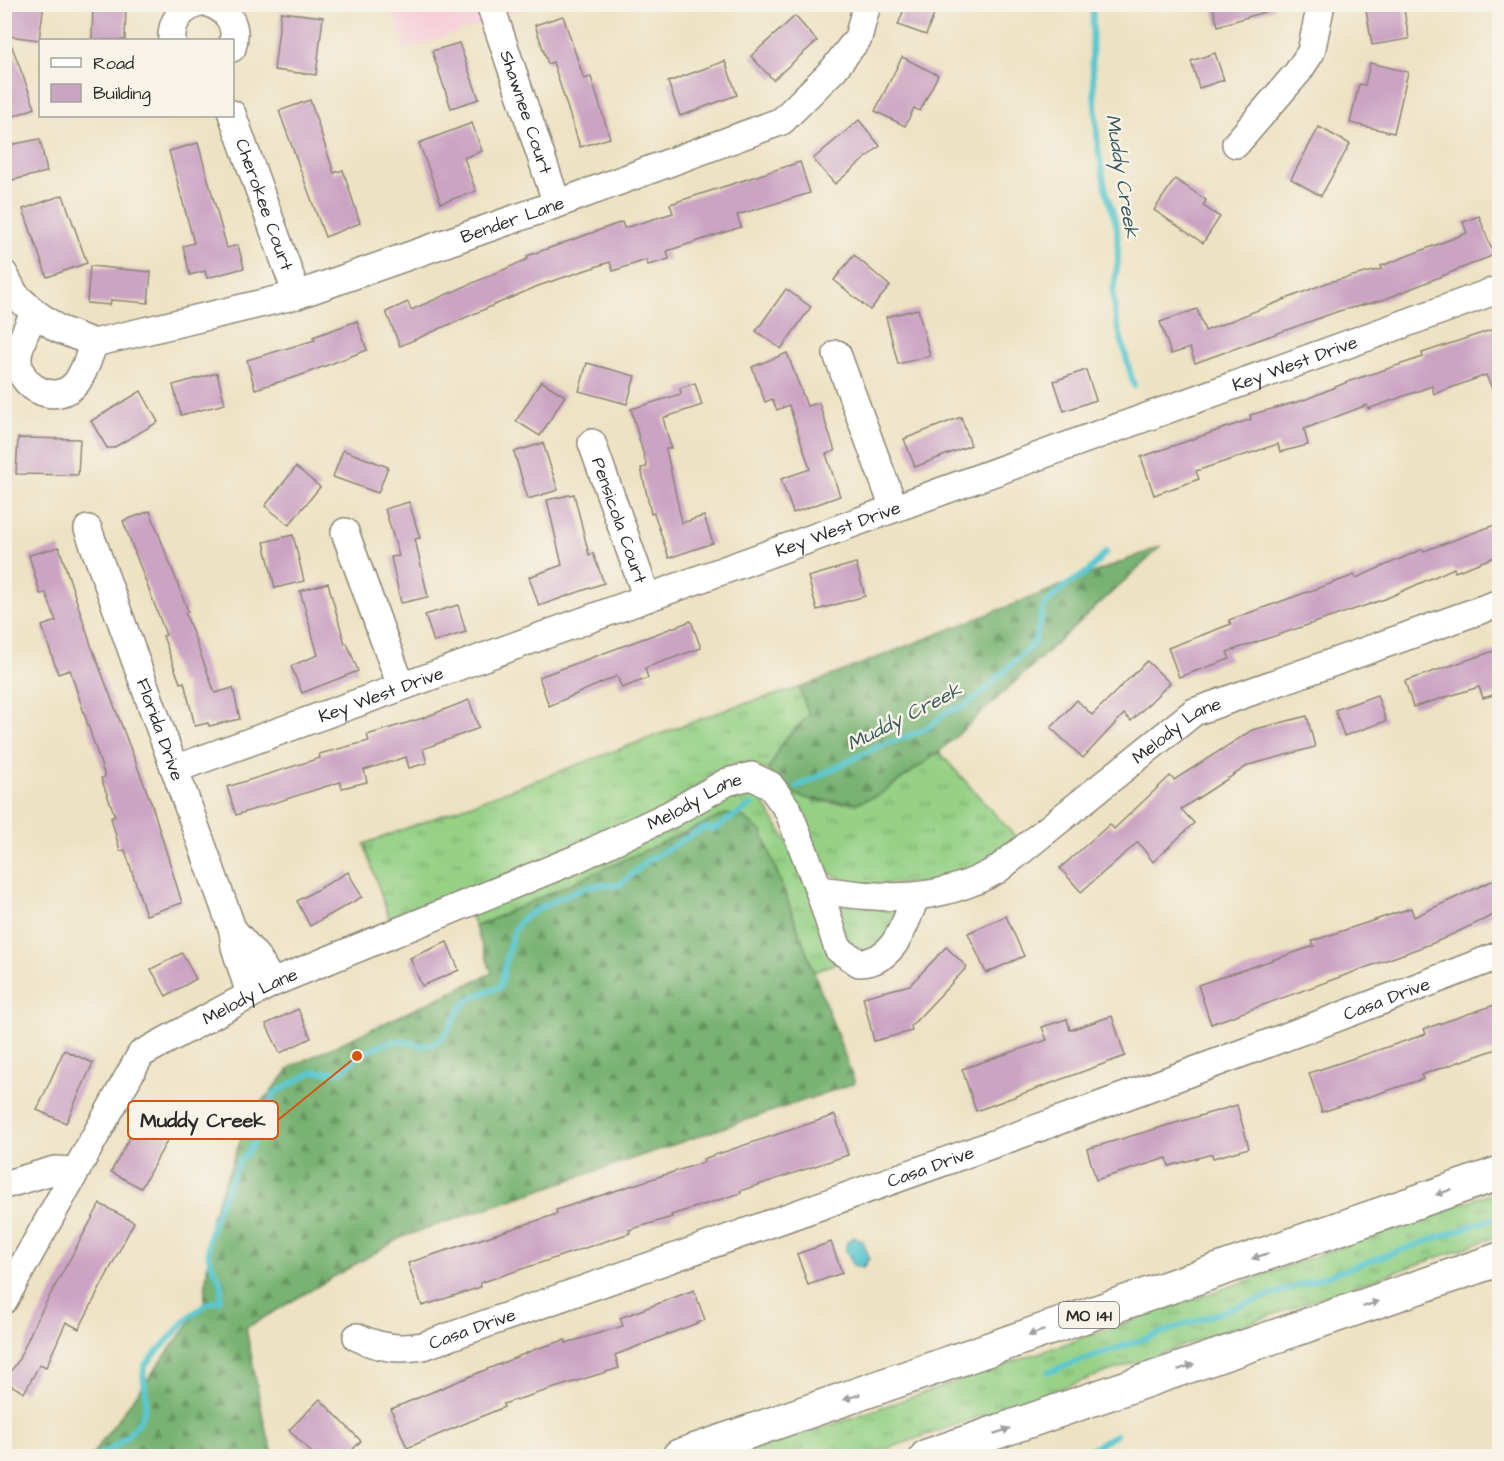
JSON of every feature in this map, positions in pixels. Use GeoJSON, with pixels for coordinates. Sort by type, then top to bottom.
{"type":"FeatureCollection","features":[{"type":"Feature","properties":{"kind":"highway","name":"MO 141"},"geometry":{"type":"LineString","coordinates":[[679,1456],[1500,1173]]}},
{"type":"Feature","properties":{"kind":"highway"},"geometry":{"type":"LineString","coordinates":[[927,1456],[1500,1259]]}},
{"type":"Feature","properties":{"kind":"street"},"geometry":{"type":"LineString","coordinates":[[172,39],[173,27],[178,16],[196,4]]}},
{"type":"Feature","properties":{"kind":"street"},"geometry":{"type":"LineString","coordinates":[[211,4],[229,16],[234,27],[233,39]]}},
{"type":"Feature","properties":{"kind":"street","name":"Bender Lane"},"geometry":{"type":"LineString","coordinates":[[94,344],[297,295],[557,204],[782,121],[834,69],[858,38],[867,4]]}},
{"type":"Feature","properties":{"kind":"street"},"geometry":{"type":"LineString","coordinates":[[1236,144],[1298,72],[1311,52],[1321,4]]}},
{"type":"Feature","properties":{"kind":"street","name":"Shawnee Court"},"geometry":{"type":"LineString","coordinates":[[492,13],[557,204]]}},
{"type":"Feature","properties":{"kind":"street","name":"Cherokee Court"},"geometry":{"type":"LineString","coordinates":[[233,117],[297,295]]}},
{"type":"Feature","properties":{"kind":"street","name":"Key West Drive"},"geometry":{"type":"LineString","coordinates":[[175,769],[1500,289]]}},
{"type":"Feature","properties":{"kind":"street"},"geometry":{"type":"LineString","coordinates":[[18,294],[58,329],[94,344],[76,383],[65,391],[49,394],[36,390],[24,379],[18,368],[18,294]]}},
{"type":"Feature","properties":{"kind":"street"},"geometry":{"type":"LineString","coordinates":[[837,354],[894,508]]}},
{"type":"Feature","properties":{"kind":"street","name":"Pensicola Court"},"geometry":{"type":"LineString","coordinates":[[592,443],[647,598]]}},
{"type":"Feature","properties":{"kind":"street","name":"Florida Drive"},"geometry":{"type":"LineString","coordinates":[[88,529],[233,931],[235,947],[261,988]]}},
{"type":"Feature","properties":{"kind":"street"},"geometry":{"type":"LineString","coordinates":[[345,531],[401,686]]}},
{"type":"Feature","properties":{"kind":"street","name":"Melody Lane"},"geometry":{"type":"LineString","coordinates":[[4,1300],[141,1054],[261,988],[576,859],[671,814],[727,782],[751,776],[770,785],[788,810],[819,890],[866,896],[916,896],[952,891],[970,885],[997,870],[1194,712],[1500,603]]}},
{"type":"Feature","properties":{"kind":"street"},"geometry":{"type":"LineString","coordinates":[[819,890],[838,949],[846,957],[859,963],[881,958],[892,948],[916,896]]}},
{"type":"Feature","properties":{"kind":"street","name":"Casa Drive"},"geometry":{"type":"LineString","coordinates":[[357,1337],[376,1346],[403,1350],[423,1346],[1088,1110],[1500,956]]}},
{"type":"Feature","properties":{"kind":"street"},"geometry":{"type":"LineString","coordinates":[[4,1185],[55,1170],[75,1171]]}},
{"type":"Feature","properties":{"kind":"shaded area"},"geometry":{"type":"Polygon","coordinates":[[[390,5],[537,5],[405,50],[390,5]]]}},
{"type":"Feature","properties":{"kind":"green space"},"geometry":{"type":"Polygon","coordinates":[[[1162,546],[939,752],[879,795],[857,803],[808,799],[783,790],[768,771],[784,740],[809,715],[800,688],[1162,546]]]}},
{"type":"Feature","properties":{"kind":"green space"},"geometry":{"type":"Polygon","coordinates":[[[800,688],[809,715],[784,740],[768,770],[739,764],[725,766],[658,816],[390,921],[364,844],[733,707],[800,688]]]}},
{"type":"Feature","properties":{"kind":"green space"},"geometry":{"type":"Polygon","coordinates":[[[939,752],[1018,840],[973,873],[949,883],[853,884],[824,871],[783,790],[809,799],[831,803],[867,798],[883,791],[939,752]]]}},
{"type":"Feature","properties":{"kind":"green space"},"geometry":{"type":"Polygon","coordinates":[[[748,788],[758,794],[802,866],[838,962],[814,972],[762,832],[726,814],[475,927],[469,911],[659,835],[705,806],[748,788]]]}},
{"type":"Feature","properties":{"kind":"green space"},"geometry":{"type":"Polygon","coordinates":[[[726,814],[743,817],[762,832],[855,1083],[402,1237],[246,1328],[264,1423],[274,1456],[91,1456],[204,1303],[212,1216],[249,1118],[292,1066],[492,973],[475,927],[726,814]]]}},
{"type":"Feature","properties":{"kind":"green space"},"geometry":{"type":"Polygon","coordinates":[[[840,903],[897,907],[898,914],[885,936],[875,945],[868,948],[851,947],[835,907],[840,903]]]}},
{"type":"Feature","properties":{"kind":"green space"},"geometry":{"type":"Polygon","coordinates":[[[1499,1190],[1499,1236],[866,1456],[728,1456],[837,1423],[1252,1279],[1499,1190]]]}},
{"type":"Feature","properties":{"kind":"water"},"geometry":{"type":"Polygon","coordinates":[[[854,1237],[863,1241],[869,1258],[863,1268],[853,1265],[846,1250],[847,1242],[854,1237]]]}},
{"type":"Feature","properties":{"kind":"building"},"geometry":{"type":"Polygon","coordinates":[[[12,4],[44,4],[39,40],[8,36],[35,108],[4,120],[4,30],[8,34],[12,4]]]}},
{"type":"Feature","properties":{"kind":"building"},"geometry":{"type":"Polygon","coordinates":[[[93,4],[126,4],[125,39],[92,39],[93,4]]]}},
{"type":"Feature","properties":{"kind":"building"},"geometry":{"type":"Polygon","coordinates":[[[906,4],[938,4],[926,35],[898,25],[906,4]]]}},
{"type":"Feature","properties":{"kind":"building"},"geometry":{"type":"Polygon","coordinates":[[[1212,4],[1274,4],[1274,9],[1218,26],[1212,4]]]}},
{"type":"Feature","properties":{"kind":"building"},"geometry":{"type":"Polygon","coordinates":[[[1365,4],[1403,4],[1409,39],[1372,45],[1365,4]]]}},
{"type":"Feature","properties":{"kind":"building"},"geometry":{"type":"Polygon","coordinates":[[[281,12],[323,17],[316,75],[274,70],[281,12]]]}},
{"type":"Feature","properties":{"kind":"building"},"geometry":{"type":"Polygon","coordinates":[[[563,16],[584,79],[591,77],[610,138],[580,147],[553,62],[548,64],[535,25],[563,16]]]}},
{"type":"Feature","properties":{"kind":"building"},"geometry":{"type":"Polygon","coordinates":[[[795,16],[817,41],[773,80],[751,56],[795,16]]]}},
{"type":"Feature","properties":{"kind":"building"},"geometry":{"type":"Polygon","coordinates":[[[459,43],[479,99],[451,108],[432,51],[459,43]]]}},
{"type":"Feature","properties":{"kind":"building"},"geometry":{"type":"Polygon","coordinates":[[[1215,53],[1224,80],[1199,88],[1191,61],[1215,53]]]}},
{"type":"Feature","properties":{"kind":"building"},"geometry":{"type":"Polygon","coordinates":[[[902,57],[938,75],[920,111],[914,108],[905,126],[875,111],[902,57]]]}},
{"type":"Feature","properties":{"kind":"building"},"geometry":{"type":"Polygon","coordinates":[[[725,61],[737,95],[680,116],[668,82],[725,61]]]}},
{"type":"Feature","properties":{"kind":"building"},"geometry":{"type":"Polygon","coordinates":[[[1370,63],[1408,72],[1394,133],[1350,123],[1359,84],[1365,85],[1370,63]]]}},
{"type":"Feature","properties":{"kind":"building"},"geometry":{"type":"Polygon","coordinates":[[[310,100],[334,173],[343,170],[360,223],[325,237],[279,111],[310,100]]]}},
{"type":"Feature","properties":{"kind":"building"},"geometry":{"type":"Polygon","coordinates":[[[859,120],[880,146],[835,184],[813,159],[859,120]]]}},
{"type":"Feature","properties":{"kind":"building"},"geometry":{"type":"Polygon","coordinates":[[[472,123],[482,151],[464,158],[476,191],[441,203],[419,143],[472,123]]]}},
{"type":"Feature","properties":{"kind":"building"},"geometry":{"type":"Polygon","coordinates":[[[1319,127],[1350,144],[1321,196],[1291,179],[1319,127]]]}},
{"type":"Feature","properties":{"kind":"building"},"geometry":{"type":"Polygon","coordinates":[[[40,139],[47,172],[8,181],[4,146],[40,139]]]}},
{"type":"Feature","properties":{"kind":"building"},"geometry":{"type":"Polygon","coordinates":[[[198,143],[227,248],[238,245],[244,268],[207,278],[205,271],[190,275],[183,246],[194,243],[169,151],[198,143]]]}},
{"type":"Feature","properties":{"kind":"building"},"geometry":{"type":"Polygon","coordinates":[[[800,162],[810,193],[737,215],[741,227],[667,251],[669,259],[648,265],[646,260],[613,271],[610,262],[538,286],[400,346],[386,312],[408,302],[411,310],[528,259],[527,256],[622,222],[624,228],[673,213],[670,204],[800,162]]]}},
{"type":"Feature","properties":{"kind":"building"},"geometry":{"type":"Polygon","coordinates":[[[1175,179],[1206,200],[1203,206],[1220,217],[1203,243],[1154,210],[1175,179]]]}},
{"type":"Feature","properties":{"kind":"building"},"geometry":{"type":"Polygon","coordinates":[[[63,195],[87,263],[47,277],[23,209],[63,195]]]}},
{"type":"Feature","properties":{"kind":"building"},"geometry":{"type":"Polygon","coordinates":[[[1479,216],[1494,255],[1383,300],[1339,311],[1195,363],[1190,348],[1171,354],[1160,322],[1197,309],[1205,331],[1329,282],[1382,269],[1381,266],[1467,233],[1463,222],[1479,216]]]}},
{"type":"Feature","properties":{"kind":"building"},"geometry":{"type":"Polygon","coordinates":[[[854,255],[890,286],[870,310],[834,280],[854,255]]]}},
{"type":"Feature","properties":{"kind":"building"},"geometry":{"type":"Polygon","coordinates":[[[90,266],[151,272],[148,303],[111,300],[110,305],[87,303],[90,266]]]}},
{"type":"Feature","properties":{"kind":"building"},"geometry":{"type":"Polygon","coordinates":[[[786,289],[811,307],[781,349],[756,331],[786,289]]]}},
{"type":"Feature","properties":{"kind":"building"},"geometry":{"type":"Polygon","coordinates":[[[918,309],[930,356],[898,364],[886,317],[918,309]]]}},
{"type":"Feature","properties":{"kind":"building"},"geometry":{"type":"Polygon","coordinates":[[[357,321],[367,350],[299,376],[255,389],[247,360],[315,340],[313,337],[357,321]]]}},
{"type":"Feature","properties":{"kind":"building"},"geometry":{"type":"Polygon","coordinates":[[[1500,327],[1500,407],[1486,375],[1434,394],[1432,386],[1368,409],[1367,405],[1304,429],[1308,445],[1280,452],[1278,444],[1196,471],[1199,479],[1154,495],[1141,457],[1251,419],[1250,415],[1304,400],[1350,381],[1423,357],[1422,353],[1500,327]]]}},
{"type":"Feature","properties":{"kind":"building"},"geometry":{"type":"Polygon","coordinates":[[[787,353],[807,406],[819,403],[835,451],[826,454],[840,496],[793,513],[781,479],[810,469],[789,405],[777,410],[772,399],[765,402],[752,367],[787,353]]]}},
{"type":"Feature","properties":{"kind":"building"},"geometry":{"type":"Polygon","coordinates":[[[587,363],[635,376],[627,404],[579,391],[587,363]]]}},
{"type":"Feature","properties":{"kind":"building"},"geometry":{"type":"Polygon","coordinates":[[[1086,370],[1096,400],[1064,411],[1054,381],[1086,370]]]}},
{"type":"Feature","properties":{"kind":"building"},"geometry":{"type":"Polygon","coordinates":[[[217,373],[225,404],[181,415],[173,385],[217,373]]]}},
{"type":"Feature","properties":{"kind":"building"},"geometry":{"type":"Polygon","coordinates":[[[541,381],[565,396],[540,436],[516,421],[541,381]]]}},
{"type":"Feature","properties":{"kind":"building"},"geometry":{"type":"Polygon","coordinates":[[[695,383],[702,405],[663,418],[671,448],[666,449],[682,523],[704,516],[713,543],[669,558],[654,513],[651,514],[641,468],[647,467],[631,409],[681,394],[680,388],[695,383]]]}},
{"type":"Feature","properties":{"kind":"building"},"geometry":{"type":"Polygon","coordinates":[[[141,391],[158,422],[113,448],[107,448],[91,421],[141,391]]]}},
{"type":"Feature","properties":{"kind":"building"},"geometry":{"type":"Polygon","coordinates":[[[961,417],[971,445],[915,467],[904,439],[961,417]]]}},
{"type":"Feature","properties":{"kind":"building"},"geometry":{"type":"Polygon","coordinates":[[[18,438],[80,439],[78,475],[16,474],[18,438]]]}},
{"type":"Feature","properties":{"kind":"building"},"geometry":{"type":"Polygon","coordinates":[[[543,443],[558,490],[528,499],[514,452],[543,443]]]}},
{"type":"Feature","properties":{"kind":"building"},"geometry":{"type":"Polygon","coordinates":[[[343,450],[388,467],[378,493],[333,477],[343,450]]]}},
{"type":"Feature","properties":{"kind":"building"},"geometry":{"type":"Polygon","coordinates":[[[296,467],[320,487],[289,525],[265,506],[296,467]]]}},
{"type":"Feature","properties":{"kind":"building"},"geometry":{"type":"Polygon","coordinates":[[[574,494],[589,555],[593,553],[604,583],[539,606],[529,577],[562,565],[547,500],[574,494]]]}},
{"type":"Feature","properties":{"kind":"building"},"geometry":{"type":"Polygon","coordinates":[[[409,502],[420,538],[415,539],[428,597],[401,603],[391,557],[399,556],[385,509],[409,502]]]}},
{"type":"Feature","properties":{"kind":"building"},"geometry":{"type":"Polygon","coordinates":[[[150,511],[188,611],[185,612],[215,693],[233,688],[240,719],[209,726],[208,723],[195,726],[184,682],[180,683],[163,636],[166,635],[123,521],[150,511]]]}},
{"type":"Feature","properties":{"kind":"building"},"geometry":{"type":"Polygon","coordinates":[[[1500,523],[1500,555],[1455,572],[1454,568],[1385,599],[1227,652],[1230,659],[1179,677],[1168,648],[1231,624],[1229,620],[1355,575],[1356,578],[1423,549],[1424,551],[1500,523]]]}},
{"type":"Feature","properties":{"kind":"building"},"geometry":{"type":"Polygon","coordinates":[[[293,535],[304,581],[275,588],[264,542],[293,535]]]}},
{"type":"Feature","properties":{"kind":"building"},"geometry":{"type":"Polygon","coordinates":[[[59,547],[91,645],[152,805],[182,903],[146,915],[125,850],[120,851],[111,818],[115,816],[101,778],[105,777],[70,670],[58,674],[42,626],[56,621],[46,593],[40,594],[29,555],[59,547]]]}},
{"type":"Feature","properties":{"kind":"building"},"geometry":{"type":"Polygon","coordinates":[[[856,563],[865,596],[817,610],[808,577],[856,563]]]}},
{"type":"Feature","properties":{"kind":"building"},"geometry":{"type":"Polygon","coordinates":[[[328,583],[345,644],[347,643],[358,671],[302,693],[291,666],[318,655],[300,591],[328,583]]]}},
{"type":"Feature","properties":{"kind":"building"},"geometry":{"type":"Polygon","coordinates":[[[458,605],[466,632],[434,642],[425,615],[458,605]]]}},
{"type":"Feature","properties":{"kind":"building"},"geometry":{"type":"Polygon","coordinates":[[[691,621],[701,648],[645,668],[648,678],[622,688],[617,676],[549,706],[539,677],[691,621]]]}},
{"type":"Feature","properties":{"kind":"building"},"geometry":{"type":"Polygon","coordinates":[[[1500,649],[1500,693],[1483,698],[1479,687],[1413,707],[1405,681],[1500,649]]]}},
{"type":"Feature","properties":{"kind":"building"},"geometry":{"type":"Polygon","coordinates":[[[1147,661],[1170,683],[1131,721],[1124,714],[1083,758],[1051,728],[1077,700],[1092,715],[1147,661]]]}},
{"type":"Feature","properties":{"kind":"building"},"geometry":{"type":"Polygon","coordinates":[[[1377,695],[1386,721],[1344,736],[1335,710],[1377,695]]]}},
{"type":"Feature","properties":{"kind":"building"},"geometry":{"type":"Polygon","coordinates":[[[469,700],[479,728],[423,749],[427,763],[409,768],[406,757],[364,770],[367,782],[342,788],[340,782],[236,815],[227,787],[320,758],[319,754],[369,741],[367,735],[423,718],[469,700]]]}},
{"type":"Feature","properties":{"kind":"building"},"geometry":{"type":"Polygon","coordinates":[[[1307,716],[1315,747],[1249,765],[1181,809],[1194,823],[1153,862],[1138,842],[1081,892],[1060,868],[1110,824],[1114,829],[1170,776],[1174,780],[1252,730],[1307,716]]]}},
{"type":"Feature","properties":{"kind":"building"},"geometry":{"type":"Polygon","coordinates":[[[348,872],[362,897],[310,926],[297,901],[348,872]]]}},
{"type":"Feature","properties":{"kind":"building"},"geometry":{"type":"Polygon","coordinates":[[[1500,877],[1500,912],[1436,942],[1211,1024],[1198,985],[1314,946],[1312,941],[1411,908],[1414,917],[1500,877]]]}},
{"type":"Feature","properties":{"kind":"building"},"geometry":{"type":"Polygon","coordinates":[[[1006,916],[1024,956],[986,973],[968,933],[1006,916]]]}},
{"type":"Feature","properties":{"kind":"building"},"geometry":{"type":"Polygon","coordinates":[[[447,942],[459,970],[422,986],[410,958],[447,942]]]}},
{"type":"Feature","properties":{"kind":"building"},"geometry":{"type":"Polygon","coordinates":[[[946,947],[967,967],[911,1026],[912,1031],[874,1041],[863,997],[910,985],[946,947]]]}},
{"type":"Feature","properties":{"kind":"building"},"geometry":{"type":"Polygon","coordinates":[[[182,953],[196,979],[166,996],[151,969],[182,953]]]}},
{"type":"Feature","properties":{"kind":"building"},"geometry":{"type":"Polygon","coordinates":[[[1500,1003],[1500,1048],[1421,1075],[1423,1079],[1322,1112],[1309,1073],[1426,1034],[1424,1029],[1500,1003]]]}},
{"type":"Feature","properties":{"kind":"building"},"geometry":{"type":"Polygon","coordinates":[[[298,1009],[311,1038],[280,1053],[266,1024],[298,1009]]]}},
{"type":"Feature","properties":{"kind":"building"},"geometry":{"type":"Polygon","coordinates":[[[1112,1016],[1125,1056],[976,1111],[962,1069],[1047,1040],[1042,1027],[1067,1019],[1070,1030],[1112,1016]]]}},
{"type":"Feature","properties":{"kind":"building"},"geometry":{"type":"Polygon","coordinates":[[[64,1050],[93,1063],[66,1123],[37,1110],[64,1050]]]}},
{"type":"Feature","properties":{"kind":"building"},"geometry":{"type":"Polygon","coordinates":[[[1237,1105],[1249,1148],[1213,1158],[1212,1154],[1169,1166],[1167,1158],[1096,1180],[1087,1149],[1237,1105]]]}},
{"type":"Feature","properties":{"kind":"building"},"geometry":{"type":"Polygon","coordinates":[[[142,1115],[172,1132],[141,1188],[111,1172],[142,1115]]]}},
{"type":"Feature","properties":{"kind":"building"},"geometry":{"type":"Polygon","coordinates":[[[835,1115],[848,1155],[671,1215],[672,1217],[629,1230],[630,1233],[480,1283],[481,1287],[422,1306],[408,1263],[557,1214],[556,1210],[704,1162],[703,1159],[835,1115]]]}},
{"type":"Feature","properties":{"kind":"building"},"geometry":{"type":"Polygon","coordinates":[[[100,1204],[134,1222],[79,1329],[66,1322],[46,1367],[40,1364],[24,1393],[4,1381],[18,1361],[37,1319],[100,1204]]]}},
{"type":"Feature","properties":{"kind":"building"},"geometry":{"type":"Polygon","coordinates":[[[831,1242],[842,1273],[808,1285],[797,1254],[831,1242]]]}},
{"type":"Feature","properties":{"kind":"building"},"geometry":{"type":"Polygon","coordinates":[[[694,1290],[705,1320],[615,1355],[619,1368],[503,1404],[504,1407],[407,1448],[391,1409],[536,1349],[565,1340],[566,1343],[623,1326],[620,1318],[694,1290]]]}},
{"type":"Feature","properties":{"kind":"building"},"geometry":{"type":"Polygon","coordinates":[[[320,1399],[361,1441],[353,1449],[361,1456],[315,1456],[289,1430],[320,1399]]]}},
{"type":"Feature","properties":{"kind":"waterway","name":"Muddy Creek"},"geometry":{"type":"LineString","coordinates":[[1093,4],[1092,59],[1098,148],[1106,191],[1117,227],[1118,260],[1113,294],[1116,320],[1134,386]]}},
{"type":"Feature","properties":{"kind":"waterway","name":"Muddy Creek"},"geometry":{"type":"LineString","coordinates":[[797,787],[875,748],[919,732],[935,723],[946,712],[963,707],[982,693],[1034,643],[1044,606],[1064,587],[1088,572],[1106,552]]}},
{"type":"Feature","properties":{"kind":"waterway","name":"Muddy Creek"},"geometry":{"type":"LineString","coordinates":[[99,1456],[121,1441],[140,1419],[146,1403],[143,1375],[145,1365],[189,1317],[207,1304],[220,1300],[220,1281],[211,1263],[208,1246],[213,1222],[239,1162],[256,1140],[273,1094],[312,1072],[341,1072],[361,1056],[384,1044],[405,1041],[424,1046],[439,1040],[465,1004],[478,995],[500,987],[512,938],[518,924],[523,919],[542,907],[579,890],[596,885],[620,885],[647,861],[704,828],[714,829],[752,805]]}},
{"type":"Feature","properties":{"kind":"waterway"},"geometry":{"type":"LineString","coordinates":[[1048,1372],[1500,1216]]}},
{"type":"Feature","properties":{"kind":"waterway"},"geometry":{"type":"LineString","coordinates":[[1078,1456],[1116,1435]]}},
{"type":"Feature","properties":{"kind":"place","name":"Muddy Creek"},"geometry":{"type":"Point","coordinates":[357,1056]}}]}
